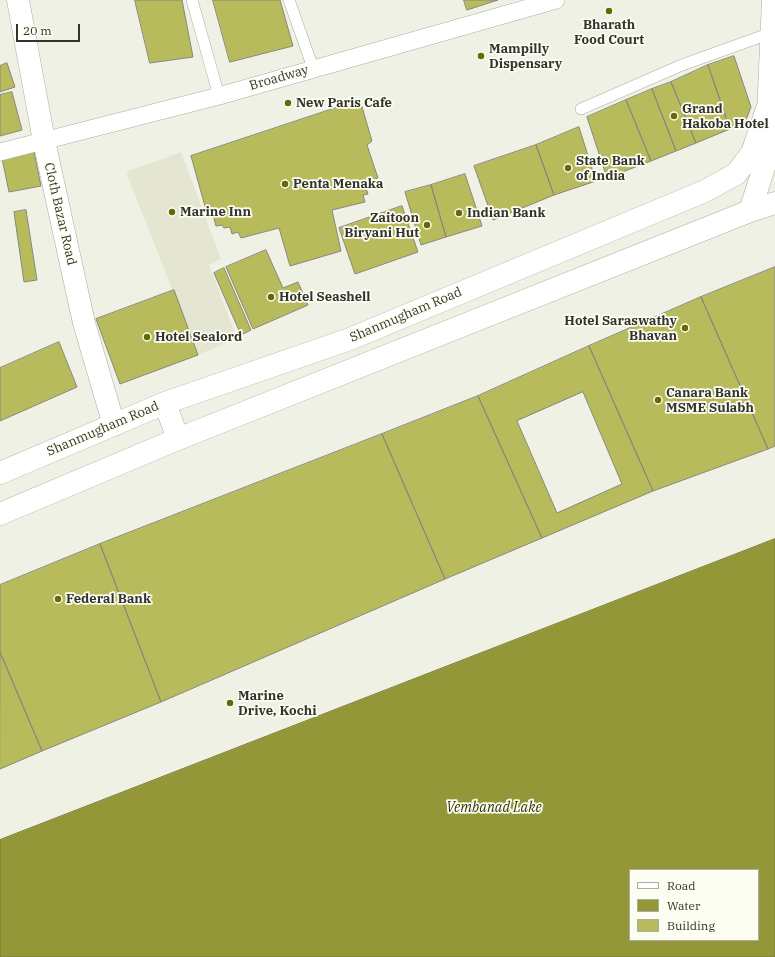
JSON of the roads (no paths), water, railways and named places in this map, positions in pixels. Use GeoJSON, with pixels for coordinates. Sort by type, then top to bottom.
{"type":"FeatureCollection","features":[{"type":"Feature","properties":{"kind":"main road","name":"Cloth Bazar Road"},"geometry":{"type":"LineString","coordinates":[[18,0],[44,141],[84,323],[114,425]]}},
{"type":"Feature","properties":{"kind":"main road","name":"Shanmugham Road"},"geometry":{"type":"LineString","coordinates":[[750,210],[766,161],[771,105],[771,33],[774,0]]}},
{"type":"Feature","properties":{"kind":"main road","name":"Shanmugham Road"},"geometry":{"type":"LineString","coordinates":[[0,473],[165,403],[350,339],[705,191],[736,174],[752,153],[771,105]]}},
{"type":"Feature","properties":{"kind":"main road"},"geometry":{"type":"LineString","coordinates":[[736,174],[750,210]]}},
{"type":"Feature","properties":{"kind":"main road"},"geometry":{"type":"LineString","coordinates":[[0,514],[178,439],[750,210],[775,203]]}},
{"type":"Feature","properties":{"kind":"main road"},"geometry":{"type":"LineString","coordinates":[[165,403],[178,439]]}},
{"type":"Feature","properties":{"kind":"street","name":"Broadway"},"geometry":{"type":"LineString","coordinates":[[0,152],[219,96],[556,0]]}},
{"type":"Feature","properties":{"kind":"lane"},"geometry":{"type":"LineString","coordinates":[[192,0],[219,96]]}},
{"type":"Feature","properties":{"kind":"lane"},"geometry":{"type":"LineString","coordinates":[[289,0],[313,68]]}},
{"type":"Feature","properties":{"kind":"lane"},"geometry":{"type":"LineString","coordinates":[[581,110],[682,65],[771,33]]}},
{"type":"Feature","properties":{"kind":"water","name":"Vembanad Lake"},"geometry":{"type":"Polygon","coordinates":[[[775,539],[775,957],[0,957],[0,840],[775,539]]]}},
{"type":"Feature","properties":{"kind":"place","name":"Bharath Food Court"},"geometry":{"type":"Point","coordinates":[609,11]}},
{"type":"Feature","properties":{"kind":"place","name":"Mampilly Dispensary"},"geometry":{"type":"Point","coordinates":[481,56]}},
{"type":"Feature","properties":{"kind":"place","name":"New Paris Cafe"},"geometry":{"type":"Point","coordinates":[288,103]}},
{"type":"Feature","properties":{"kind":"place","name":"Grand Hakoba Hotel"},"geometry":{"type":"Point","coordinates":[674,116]}},
{"type":"Feature","properties":{"kind":"place","name":"State Bank of India"},"geometry":{"type":"Point","coordinates":[568,168]}},
{"type":"Feature","properties":{"kind":"place","name":"Penta Menaka"},"geometry":{"type":"Point","coordinates":[285,184]}},
{"type":"Feature","properties":{"kind":"place","name":"Marine Inn"},"geometry":{"type":"Point","coordinates":[172,212]}},
{"type":"Feature","properties":{"kind":"place","name":"Indian Bank"},"geometry":{"type":"Point","coordinates":[459,213]}},
{"type":"Feature","properties":{"kind":"place","name":"Zaitoon Biryani Hut"},"geometry":{"type":"Point","coordinates":[427,225]}},
{"type":"Feature","properties":{"kind":"place","name":"Hotel Seashell"},"geometry":{"type":"Point","coordinates":[271,297]}},
{"type":"Feature","properties":{"kind":"place","name":"Hotel Saraswathy Bhavan"},"geometry":{"type":"Point","coordinates":[685,328]}},
{"type":"Feature","properties":{"kind":"place","name":"Hotel Sealord"},"geometry":{"type":"Point","coordinates":[147,337]}},
{"type":"Feature","properties":{"kind":"place","name":"Canara Bank MSME Sulabh"},"geometry":{"type":"Point","coordinates":[658,400]}},
{"type":"Feature","properties":{"kind":"place","name":"Federal Bank"},"geometry":{"type":"Point","coordinates":[58,599]}},
{"type":"Feature","properties":{"kind":"place","name":"Marine Drive, Kochi"},"geometry":{"type":"Point","coordinates":[230,703]}}]}
